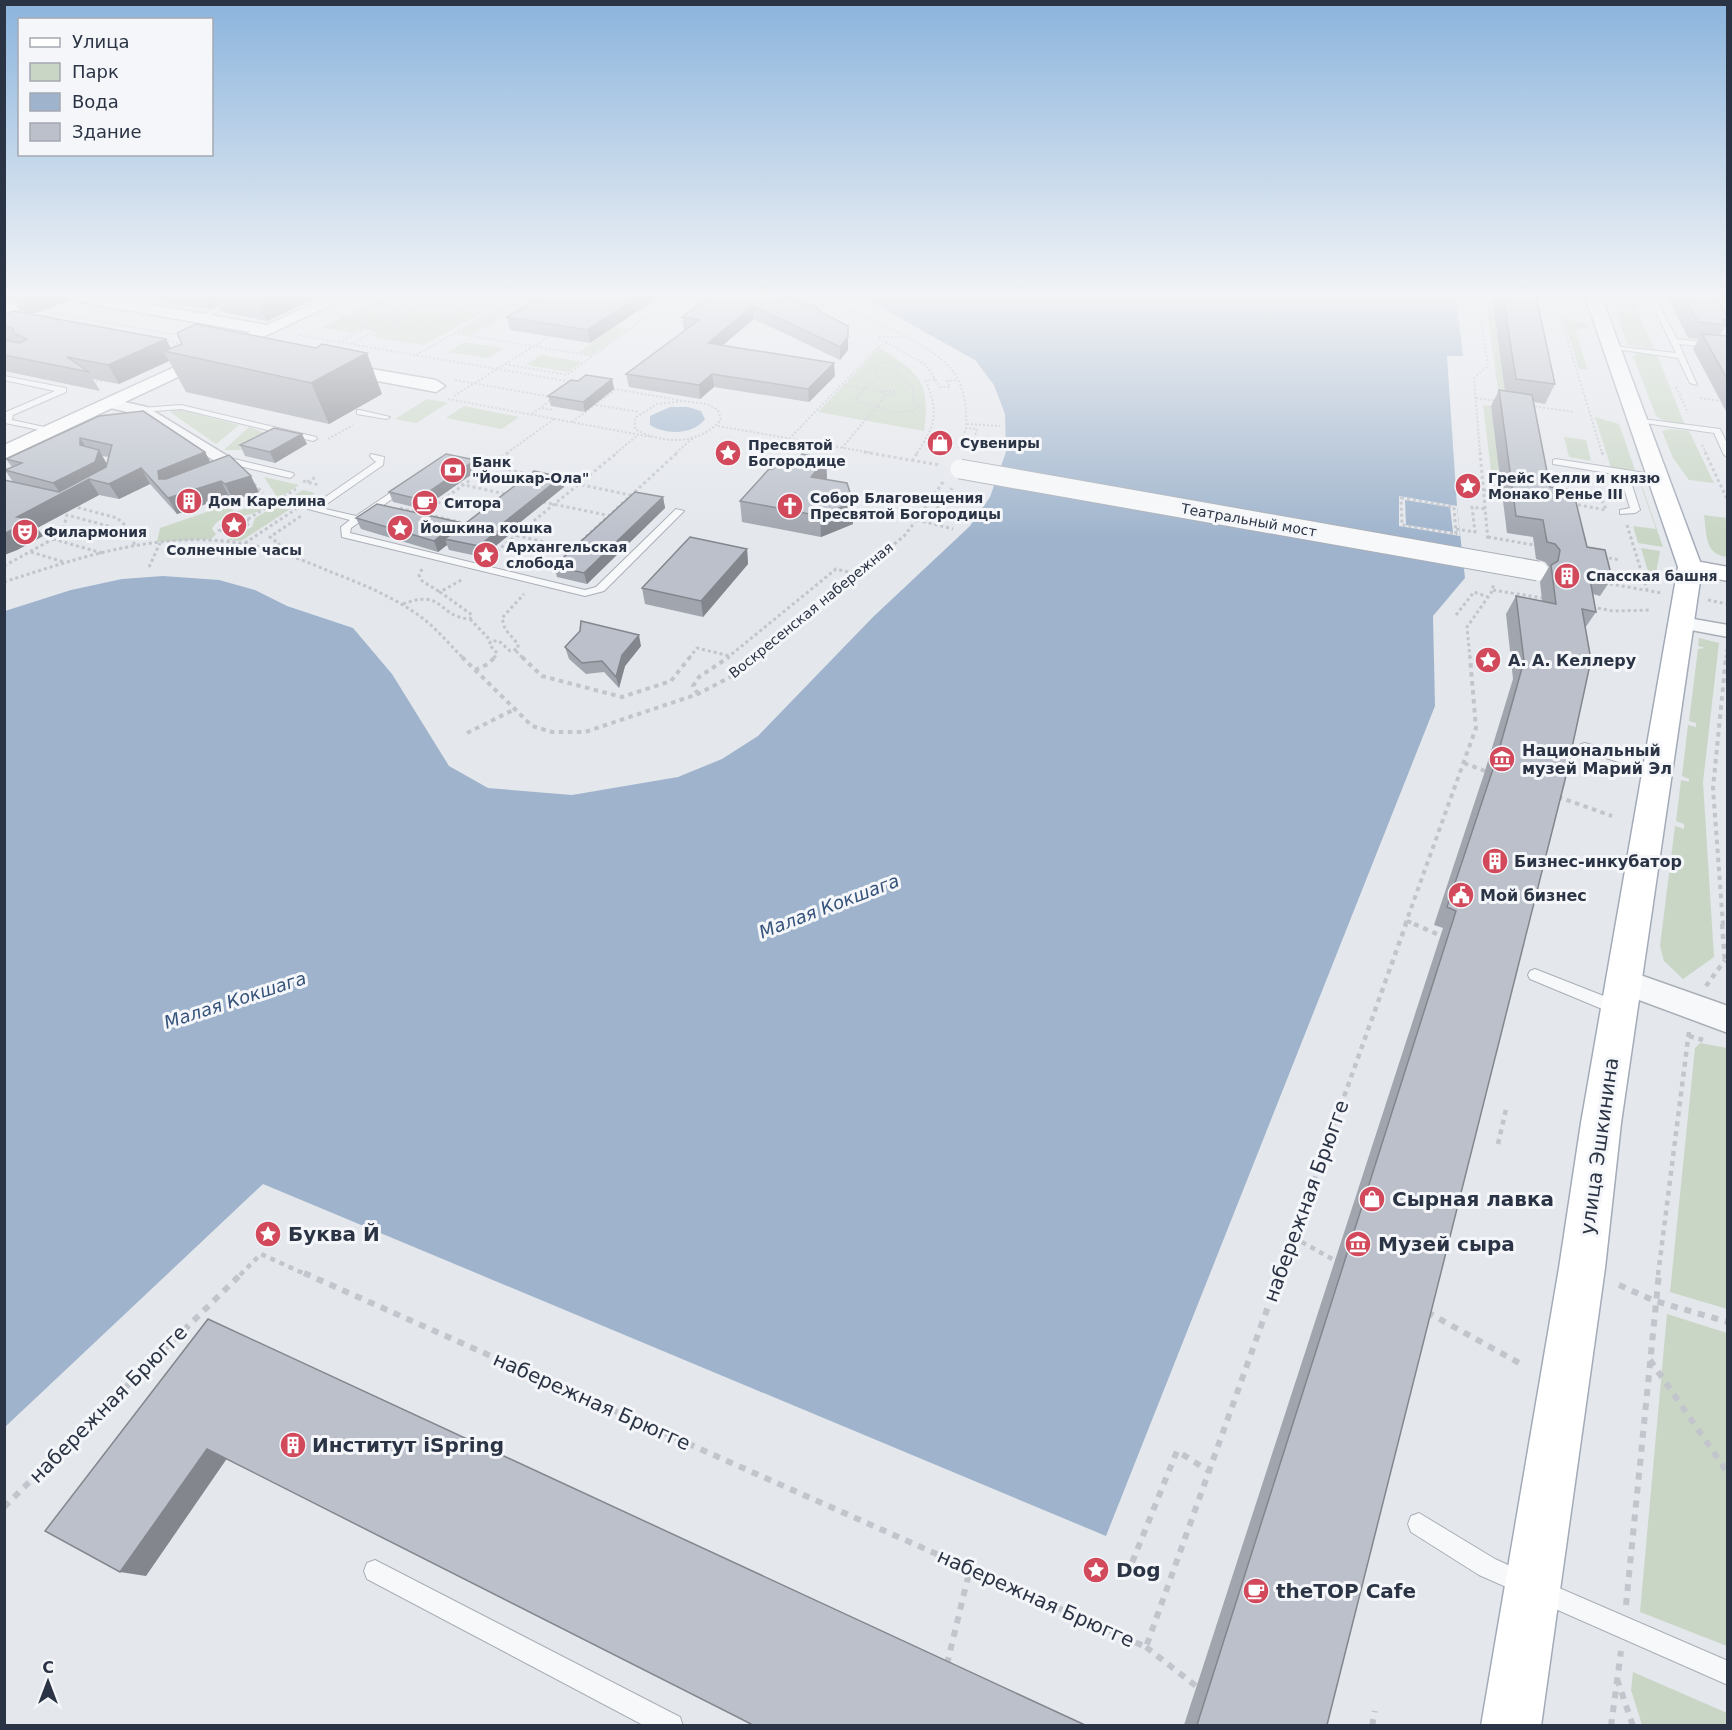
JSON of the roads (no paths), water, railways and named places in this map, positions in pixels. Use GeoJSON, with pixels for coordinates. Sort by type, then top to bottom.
{"type":"FeatureCollection","features":[{"type":"Feature","properties":{"kind":"main road"},"geometry":{"type":"LineString","coordinates":[[4,453],[169,377]]}},
{"type":"Feature","properties":{"kind":"main road"},"geometry":{"type":"LineString","coordinates":[[383,377],[436,386]]}},
{"type":"Feature","properties":{"kind":"main road"},"geometry":{"type":"LineString","coordinates":[[1622,377],[1690,567],[1728,574]]}},
{"type":"Feature","properties":{"kind":"main road","name":"улица Эшкинина"},"geometry":{"type":"LineString","coordinates":[[1511,1725],[1621,995],[1690,567]]}},
{"type":"Feature","properties":{"kind":"street"},"geometry":{"type":"LineString","coordinates":[[111,404],[141,410],[232,461]]}},
{"type":"Feature","properties":{"kind":"street","name":"Театральный мост"},"geometry":{"type":"LineString","coordinates":[[961,470],[1538,571]]}},
{"type":"Feature","properties":{"kind":"street"},"geometry":{"type":"LineString","coordinates":[[1682,623],[1727,631]]}},
{"type":"Feature","properties":{"kind":"street"},"geometry":{"type":"LineString","coordinates":[[1621,995],[1728,1020]]}},
{"type":"Feature","properties":{"kind":"lane"},"geometry":{"type":"LineString","coordinates":[[1691,377],[1694,383]]}},
{"type":"Feature","properties":{"kind":"lane"},"geometry":{"type":"LineString","coordinates":[[4,378],[63,390],[7,413],[8,421],[51,431]]}},
{"type":"Feature","properties":{"kind":"lane"},"geometry":{"type":"LineString","coordinates":[[141,410],[180,407],[312,439]]}},
{"type":"Feature","properties":{"kind":"lane"},"geometry":{"type":"LineString","coordinates":[[360,412],[386,417]]}},
{"type":"Feature","properties":{"kind":"lane"},"geometry":{"type":"LineString","coordinates":[[1638,420],[1717,431],[1728,455]]}},
{"type":"Feature","properties":{"kind":"lane"},"geometry":{"type":"LineString","coordinates":[[265,439],[282,430]]}},
{"type":"Feature","properties":{"kind":"lane"},"geometry":{"type":"LineString","coordinates":[[358,519],[313,508],[380,463],[381,459],[374,456]]}},
{"type":"Feature","properties":{"kind":"lane"},"geometry":{"type":"LineString","coordinates":[[232,461],[290,475]]}},
{"type":"Feature","properties":{"kind":"lane"},"geometry":{"type":"LineString","coordinates":[[1556,462],[1658,478]]}},
{"type":"Feature","properties":{"kind":"lane"},"geometry":{"type":"LineString","coordinates":[[1623,512],[1635,510],[1624,473]]}},
{"type":"Feature","properties":{"kind":"lane"},"geometry":{"type":"LineString","coordinates":[[421,476],[346,527],[345,535],[579,592],[596,591],[679,512]]}},
{"type":"Feature","properties":{"kind":"lane"},"geometry":{"type":"LineString","coordinates":[[1585,747],[1656,770]]}},
{"type":"Feature","properties":{"kind":"lane"},"geometry":{"type":"LineString","coordinates":[[1535,975],[1621,995]]}},
{"type":"Feature","properties":{"kind":"lane"},"geometry":{"type":"LineString","coordinates":[[1419,1524],[1487,1567],[1728,1673]]}},
{"type":"Feature","properties":{"kind":"lane"},"geometry":{"type":"LineString","coordinates":[[375,1571],[671,1725]]}},
{"type":"Feature","properties":{"kind":"water","name":"Малая Кокшага"},"geometry":{"type":"Polygon","coordinates":[[[988,377],[1448,377],[1457,506],[1465,578],[1433,616],[1435,706],[1106,1536],[263,1184],[5,1427],[5,611],[71,590],[122,579],[163,576],[219,580],[255,590],[287,606],[353,628],[392,674],[449,766],[488,788],[572,795],[678,777],[722,759],[758,736],[873,617],[970,526],[990,497],[1006,452],[1005,414],[994,385],[988,377]]]}},
{"type":"Feature","properties":{"kind":"water"},"geometry":{"type":"Polygon","coordinates":[[[670,407],[688,407],[701,411],[705,419],[694,428],[679,432],[663,431],[650,425],[650,416],[670,407]]]}},
{"type":"Feature","properties":{"kind":"place","name":"Сувениры"},"geometry":{"type":"Point","coordinates":[940,443]}},
{"type":"Feature","properties":{"kind":"place","name":"Пресвятой Богородице"},"geometry":{"type":"Point","coordinates":[728,453]}},
{"type":"Feature","properties":{"kind":"place","name":"Банк \"Йошкар-Ола\""},"geometry":{"type":"Point","coordinates":[453,470]}},
{"type":"Feature","properties":{"kind":"place","name":"Грейс Келли и князю Монако Ренье III"},"geometry":{"type":"Point","coordinates":[1468,486]}},
{"type":"Feature","properties":{"kind":"place","name":"Дом Карелина"},"geometry":{"type":"Point","coordinates":[189,501]}},
{"type":"Feature","properties":{"kind":"place","name":"Ситора"},"geometry":{"type":"Point","coordinates":[425,503]}},
{"type":"Feature","properties":{"kind":"place","name":"Собор Благовещения Пресвятой Богородицы"},"geometry":{"type":"Point","coordinates":[790,506]}},
{"type":"Feature","properties":{"kind":"place","name":"Солнечные часы"},"geometry":{"type":"Point","coordinates":[234,525]}},
{"type":"Feature","properties":{"kind":"place","name":"Йошкина кошка"},"geometry":{"type":"Point","coordinates":[400,528]}},
{"type":"Feature","properties":{"kind":"place","name":"Филармония"},"geometry":{"type":"Point","coordinates":[25,532]}},
{"type":"Feature","properties":{"kind":"place","name":"Архангельская слобода"},"geometry":{"type":"Point","coordinates":[486,555]}},
{"type":"Feature","properties":{"kind":"place","name":"Спасская башня"},"geometry":{"type":"Point","coordinates":[1567,576]}},
{"type":"Feature","properties":{"kind":"place","name":"А. А. Келлеру"},"geometry":{"type":"Point","coordinates":[1488,660]}},
{"type":"Feature","properties":{"kind":"place","name":"Национальный музей Марий Эл"},"geometry":{"type":"Point","coordinates":[1502,759]}},
{"type":"Feature","properties":{"kind":"place","name":"Бизнес-инкубатор"},"geometry":{"type":"Point","coordinates":[1495,861]}},
{"type":"Feature","properties":{"kind":"place","name":"Мой бизнес"},"geometry":{"type":"Point","coordinates":[1461,895]}},
{"type":"Feature","properties":{"kind":"place","name":"Сырная лавка"},"geometry":{"type":"Point","coordinates":[1372,1199]}},
{"type":"Feature","properties":{"kind":"place","name":"Буква Й"},"geometry":{"type":"Point","coordinates":[268,1234]}},
{"type":"Feature","properties":{"kind":"place","name":"Музей сыра"},"geometry":{"type":"Point","coordinates":[1358,1244]}},
{"type":"Feature","properties":{"kind":"place","name":"Институт iSpring"},"geometry":{"type":"Point","coordinates":[293,1445]}},
{"type":"Feature","properties":{"kind":"place","name":"Dog"},"geometry":{"type":"Point","coordinates":[1096,1570]}},
{"type":"Feature","properties":{"kind":"place","name":"theTOP Cafe"},"geometry":{"type":"Point","coordinates":[1256,1591]}}]}
